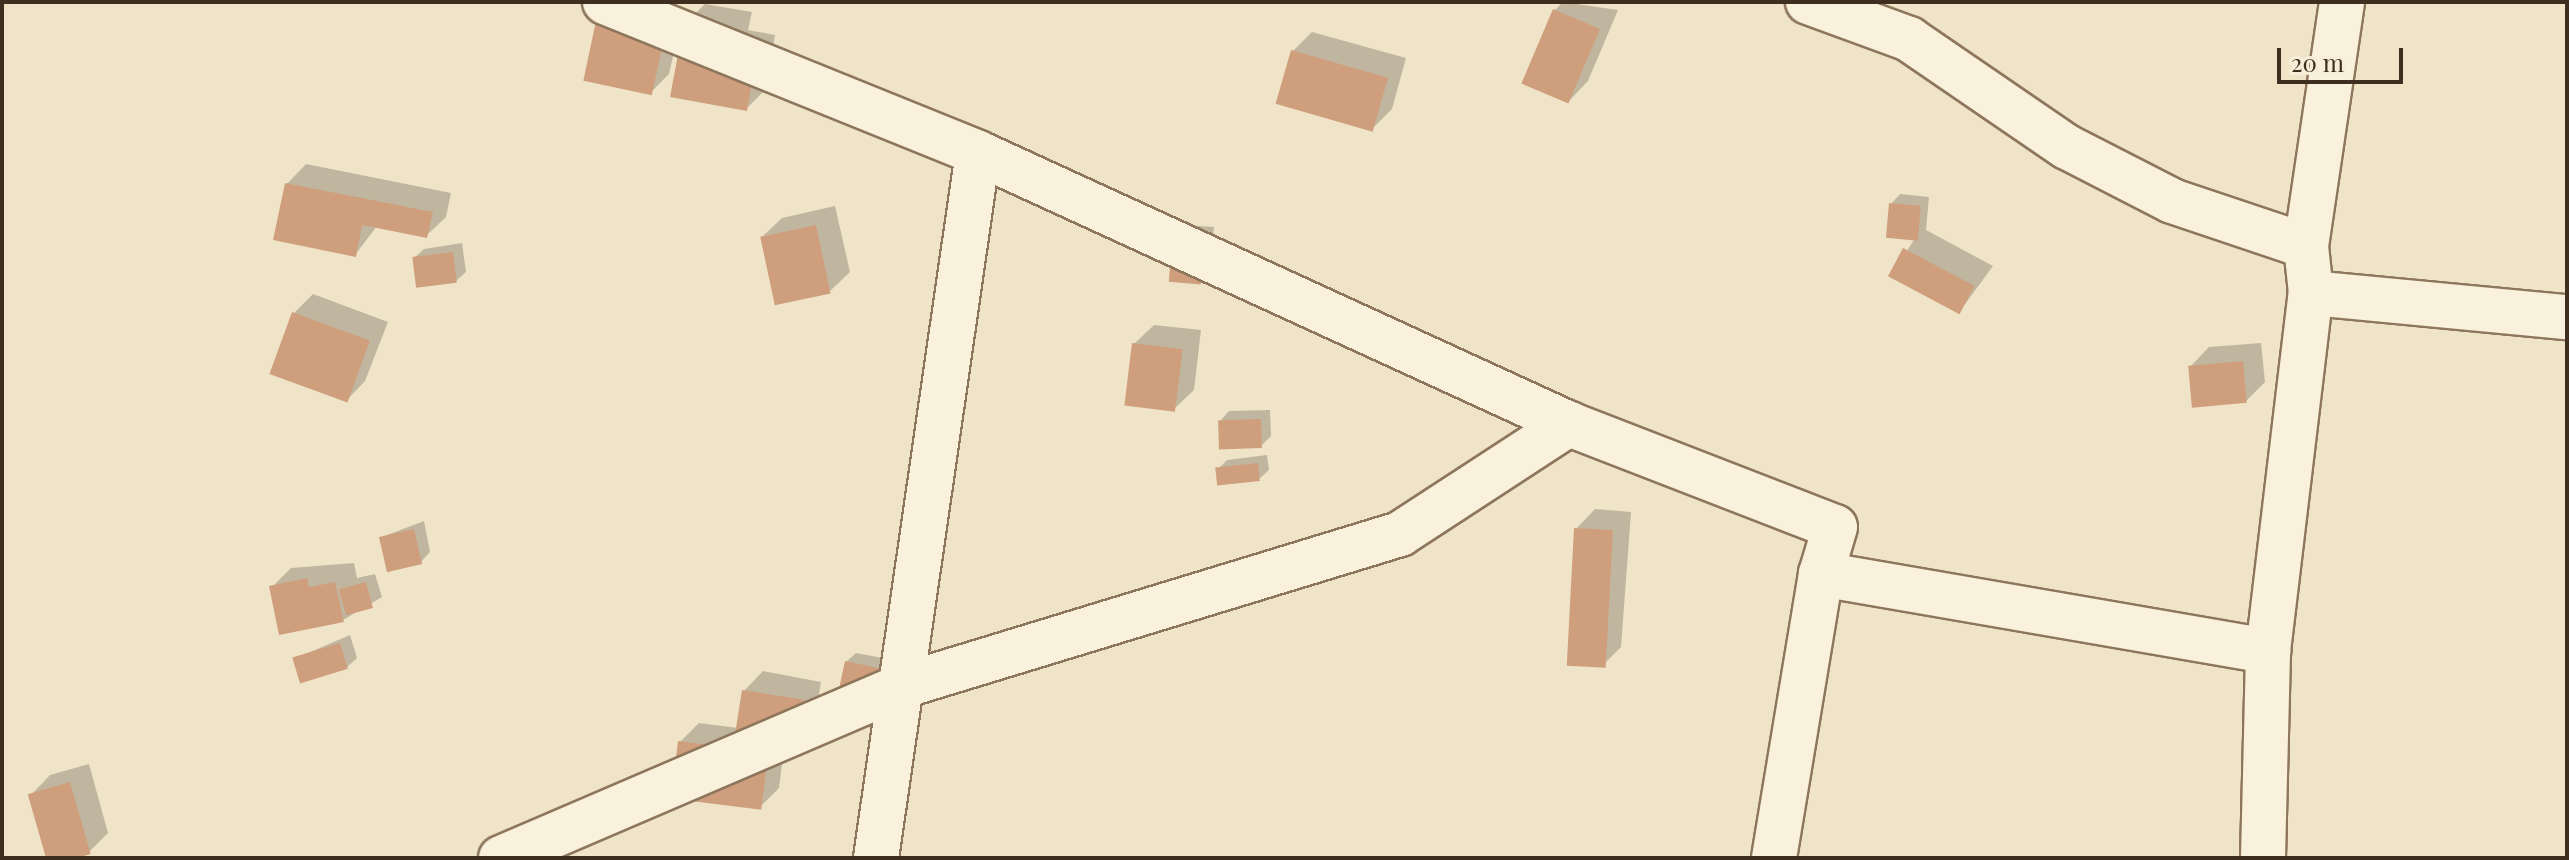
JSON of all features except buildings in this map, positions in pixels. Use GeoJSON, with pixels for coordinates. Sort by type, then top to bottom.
{"type":"FeatureCollection","features":[{"type":"Feature","properties":{"kind":"street"},"geometry":{"type":"LineString","coordinates":[[605,2],[978,153],[1569,424],[1835,527],[1821,574],[1774,858]]}},
{"type":"Feature","properties":{"kind":"street"},"geometry":{"type":"LineString","coordinates":[[1808,2],[1909,39],[2067,147],[2172,201],[2306,246]]}},
{"type":"Feature","properties":{"kind":"street"},"geometry":{"type":"LineString","coordinates":[[2263,858],[2268,651],[2311,293],[2306,246],[2342,2]]}},
{"type":"Feature","properties":{"kind":"street"},"geometry":{"type":"LineString","coordinates":[[876,858],[978,153]]}},
{"type":"Feature","properties":{"kind":"street"},"geometry":{"type":"LineString","coordinates":[[2311,293],[2567,317]]}},
{"type":"Feature","properties":{"kind":"street"},"geometry":{"type":"LineString","coordinates":[[501,858],[902,686],[1400,534],[1569,424]]}},
{"type":"Feature","properties":{"kind":"street"},"geometry":{"type":"LineString","coordinates":[[1821,574],[2268,651]]}}]}
